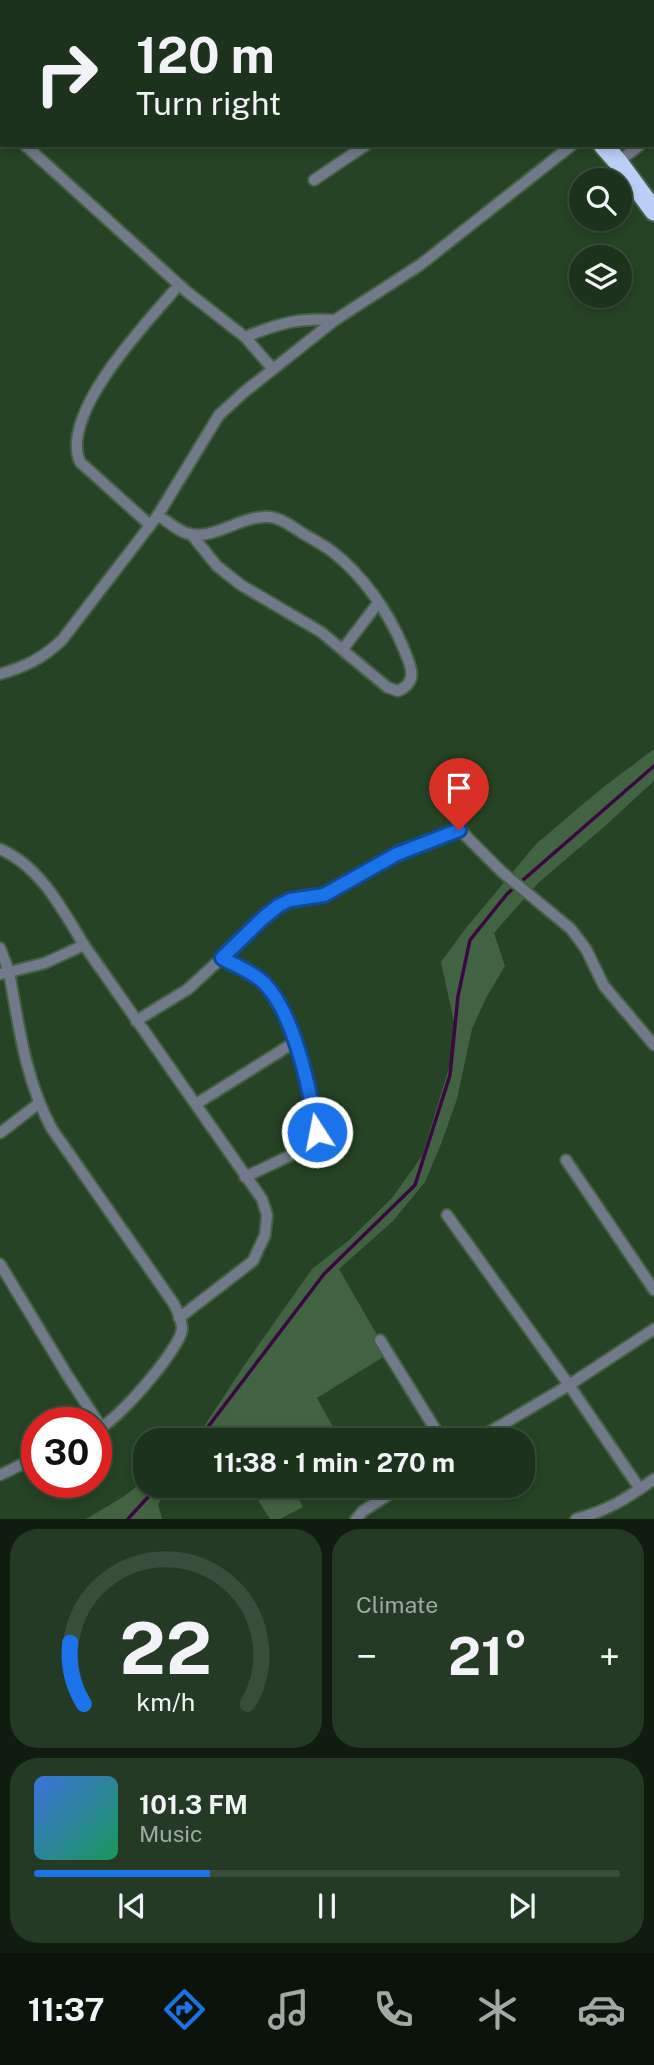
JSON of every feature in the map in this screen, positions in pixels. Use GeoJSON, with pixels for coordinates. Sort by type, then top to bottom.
{"type":"FeatureCollection","features":[{"type":"Feature","properties":{"kind":"highway"},"geometry":{"type":"LineString","coordinates":[[605,147],[654,212]]}},
{"type":"Feature","properties":{"kind":"street"},"geometry":{"type":"LineString","coordinates":[[27,147],[179,285],[245,337],[274,369]]}},
{"type":"Feature","properties":{"kind":"street"},"geometry":{"type":"LineString","coordinates":[[314,180],[363,147]]}},
{"type":"Feature","properties":{"kind":"street"},"geometry":{"type":"LineString","coordinates":[[0,674],[32,664],[47,655],[62,640],[158,515],[219,415],[335,320],[420,265],[569,147]]}},
{"type":"Feature","properties":{"kind":"street"},"geometry":{"type":"LineString","coordinates":[[618,162],[637,147]]}},
{"type":"Feature","properties":{"kind":"street"},"geometry":{"type":"LineString","coordinates":[[150,525],[80,462],[75,440],[93,396],[113,365],[179,285]]}},
{"type":"Feature","properties":{"kind":"street"},"geometry":{"type":"LineString","coordinates":[[245,337],[275,325],[307,318],[335,320]]}},
{"type":"Feature","properties":{"kind":"street"},"geometry":{"type":"LineString","coordinates":[[158,515],[191,534],[217,566],[241,585],[321,632],[387,687],[398,691],[408,687],[412,678],[409,664],[391,624],[347,564],[331,550],[282,520],[266,516],[208,533],[191,534]]}},
{"type":"Feature","properties":{"kind":"street"},"geometry":{"type":"LineString","coordinates":[[343,649],[378,603]]}},
{"type":"Feature","properties":{"kind":"street"},"geometry":{"type":"LineString","coordinates":[[136,1021],[188,989],[278,906],[290,900],[324,895],[397,854],[459,830],[502,872],[571,929],[586,949],[604,986],[654,1045]]}},
{"type":"Feature","properties":{"kind":"street"},"geometry":{"type":"LineString","coordinates":[[0,849],[22,861],[35,873],[262,1199],[267,1215],[265,1235],[253,1261],[179,1318]]}},
{"type":"Feature","properties":{"kind":"street"},"geometry":{"type":"LineString","coordinates":[[4,973],[45,963],[85,944]]}},
{"type":"Feature","properties":{"kind":"street"},"geometry":{"type":"LineString","coordinates":[[0,948],[20,1042],[38,1104],[52,1129],[174,1304],[182,1330],[170,1354],[112,1419]]}},
{"type":"Feature","properties":{"kind":"street"},"geometry":{"type":"LineString","coordinates":[[222,958],[258,977],[275,998],[295,1042],[311,1098],[317,1132],[304,1149],[245,1177]]}},
{"type":"Feature","properties":{"kind":"street"},"geometry":{"type":"LineString","coordinates":[[196,1104],[295,1042]]}},
{"type":"Feature","properties":{"kind":"street"},"geometry":{"type":"LineString","coordinates":[[0,1133],[38,1104]]}},
{"type":"Feature","properties":{"kind":"street"},"geometry":{"type":"LineString","coordinates":[[566,1160],[654,1290]]}},
{"type":"Feature","properties":{"kind":"street"},"geometry":{"type":"LineString","coordinates":[[447,1215],[640,1489]]}},
{"type":"Feature","properties":{"kind":"street"},"geometry":{"type":"LineString","coordinates":[[0,1264],[86,1407]]}},
{"type":"Feature","properties":{"kind":"street"},"geometry":{"type":"LineString","coordinates":[[496,1428],[569,1385],[654,1329]]}},
{"type":"Feature","properties":{"kind":"street"},"geometry":{"type":"LineString","coordinates":[[380,1340],[435,1428]]}},
{"type":"Feature","properties":{"kind":"street"},"geometry":{"type":"LineString","coordinates":[[0,1475],[21,1465]]}},
{"type":"Feature","properties":{"kind":"street"},"geometry":{"type":"LineString","coordinates":[[576,1519],[604,1511],[654,1479]]}},
{"type":"Feature","properties":{"kind":"street"},"geometry":{"type":"LineString","coordinates":[[356,1519],[383,1498]]}},
{"type":"Feature","properties":{"kind":"green space"},"geometry":{"type":"Polygon","coordinates":[[[654,749],[654,781],[538,883],[494,933],[505,966],[472,1029],[457,1099],[425,1182],[393,1221],[339,1269],[388,1354],[317,1398],[333,1428],[203,1428],[312,1269],[348,1241],[392,1198],[422,1156],[452,1058],[454,1022],[441,962],[536,844],[654,749]]]}},
{"type":"Feature","properties":{"kind":"green space"},"geometry":{"type":"Polygon","coordinates":[[[133,1489],[133,1498],[162,1498],[158,1504],[162,1519],[86,1519],[133,1489]]]}},
{"type":"Feature","properties":{"kind":"green space"},"geometry":{"type":"Polygon","coordinates":[[[257,1498],[298,1498],[303,1507],[280,1519],[270,1519],[257,1498]]]}},
{"type":"Feature","properties":{"kind":"waterway"},"geometry":{"type":"LineString","coordinates":[[207,1428],[324,1274],[415,1185],[450,1075],[458,996],[470,940],[507,894],[654,766]]}},
{"type":"Feature","properties":{"kind":"waterway"},"geometry":{"type":"LineString","coordinates":[[128,1519],[147,1498]]}},
{"type":"Feature","properties":{"kind":"route"},"geometry":{"type":"LineString","coordinates":[[317,1132],[311,1098],[295,1042],[275,998],[258,977],[222,958],[278,906],[290,900],[324,895],[397,854],[459,830]]}}]}
